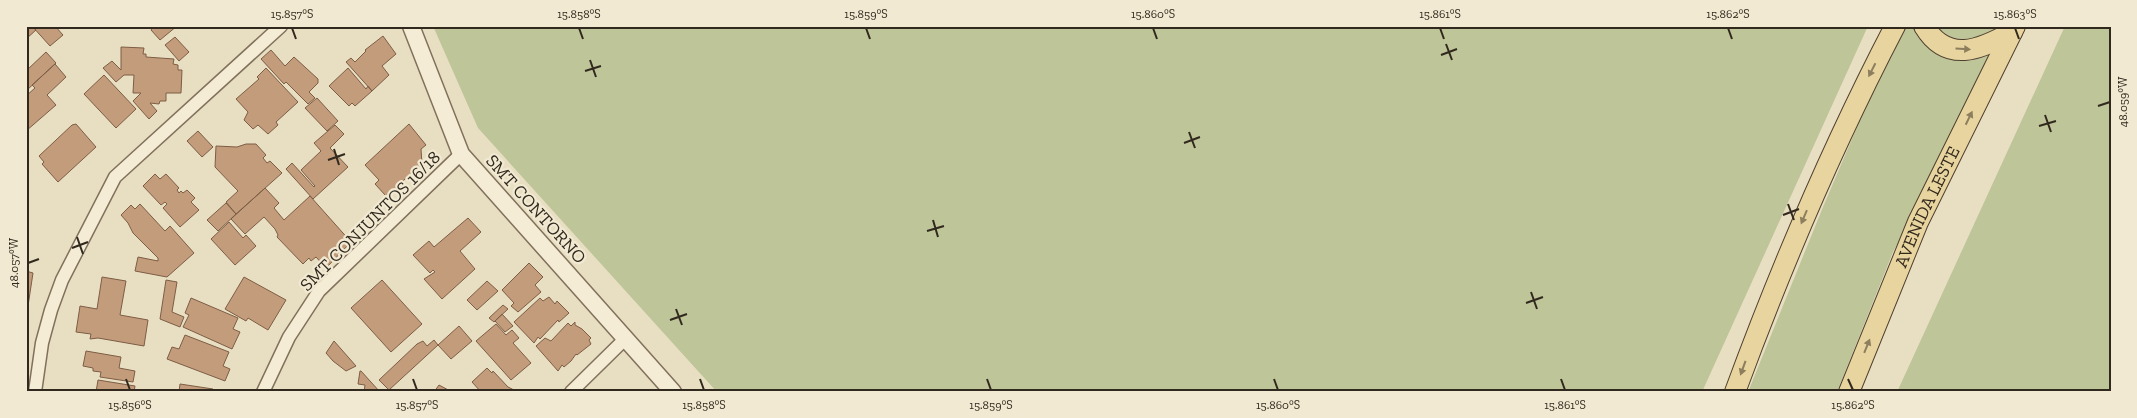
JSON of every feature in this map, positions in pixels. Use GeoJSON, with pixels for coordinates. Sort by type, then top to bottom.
{"type":"FeatureCollection","features":[{"type":"Feature","properties":{"kind":"main road"},"geometry":{"type":"LineString","coordinates":[[1735,392],[1768,300],[1863,87],[1895,26]]}},
{"type":"Feature","properties":{"kind":"main road"},"geometry":{"type":"LineString","coordinates":[[1924,26],[1941,46],[1965,51],[1986,47],[2013,29]]}},
{"type":"Feature","properties":{"kind":"main road","name":"AVENIDA LESTE"},"geometry":{"type":"LineString","coordinates":[[1849,392],[1918,222],[2013,29]]}},
{"type":"Feature","properties":{"kind":"street"},"geometry":{"type":"LineString","coordinates":[[35,392],[42,343],[50,310],[62,280],[115,177],[281,26]]}},
{"type":"Feature","properties":{"kind":"street","name":"SMT CONTORNO"},"geometry":{"type":"LineString","coordinates":[[411,26],[461,154],[673,392]]}},
{"type":"Feature","properties":{"kind":"street","name":"SMT CONJUNTOS 16/18"},"geometry":{"type":"LineString","coordinates":[[263,392],[289,337],[320,291],[461,154]]}},
{"type":"Feature","properties":{"kind":"street"},"geometry":{"type":"LineString","coordinates":[[571,392],[624,339]]}},
{"type":"Feature","properties":{"kind":"green space"},"geometry":{"type":"Polygon","coordinates":[[[433,26],[1868,26],[1702,392],[717,392],[478,128],[433,26]]]}},
{"type":"Feature","properties":{"kind":"green space"},"geometry":{"type":"Polygon","coordinates":[[[1900,26],[1924,26],[1962,53],[2017,26],[1893,252],[1837,392],[1748,392],[1823,207],[1900,26]]]}},
{"type":"Feature","properties":{"kind":"green space"},"geometry":{"type":"Polygon","coordinates":[[[1926,26],[2005,26],[1963,51],[1926,26]]]}},
{"type":"Feature","properties":{"kind":"green space"},"geometry":{"type":"Polygon","coordinates":[[[2065,26],[2111,26],[2111,392],[1897,392],[2065,26]]]}},
{"type":"Feature","properties":{"kind":"building"},"geometry":{"type":"Polygon","coordinates":[[[26,26],[32,26],[36,30],[26,39],[26,26]]]}},
{"type":"Feature","properties":{"kind":"building"},"geometry":{"type":"Polygon","coordinates":[[[32,26],[55,26],[63,35],[50,46],[32,26]]]}},
{"type":"Feature","properties":{"kind":"building"},"geometry":{"type":"Polygon","coordinates":[[[154,26],[177,26],[160,40],[151,30],[154,26]]]}},
{"type":"Feature","properties":{"kind":"building"},"geometry":{"type":"Polygon","coordinates":[[[383,36],[396,54],[382,66],[389,75],[372,91],[346,62],[351,58],[355,62],[365,50],[383,36]]]}},
{"type":"Feature","properties":{"kind":"building"},"geometry":{"type":"Polygon","coordinates":[[[175,37],[189,52],[179,61],[165,45],[175,37]]]}},
{"type":"Feature","properties":{"kind":"building"},"geometry":{"type":"Polygon","coordinates":[[[121,47],[144,48],[143,54],[146,54],[146,57],[174,59],[173,64],[178,65],[178,70],[182,70],[181,93],[166,93],[166,101],[160,101],[159,104],[150,103],[157,111],[149,119],[133,101],[141,93],[133,93],[134,75],[124,75],[116,82],[103,68],[112,61],[121,70],[121,47]]]}},
{"type":"Feature","properties":{"kind":"building"},"geometry":{"type":"Polygon","coordinates":[[[271,50],[285,66],[294,57],[318,79],[318,83],[309,92],[315,98],[308,104],[286,82],[284,84],[261,59],[271,50]]]}},
{"type":"Feature","properties":{"kind":"building"},"geometry":{"type":"Polygon","coordinates":[[[46,52],[56,63],[26,91],[26,71],[46,52]]]}},
{"type":"Feature","properties":{"kind":"building"},"geometry":{"type":"Polygon","coordinates":[[[55,64],[66,77],[47,95],[56,105],[26,131],[26,96],[35,88],[32,85],[55,64]]]}},
{"type":"Feature","properties":{"kind":"building"},"geometry":{"type":"Polygon","coordinates":[[[266,68],[298,102],[276,122],[278,125],[268,134],[258,125],[253,129],[244,120],[248,112],[236,99],[259,79],[257,77],[266,68]]]}},
{"type":"Feature","properties":{"kind":"building"},"geometry":{"type":"Polygon","coordinates":[[[348,68],[366,89],[368,86],[372,91],[355,106],[352,103],[349,106],[329,86],[348,68]]]}},
{"type":"Feature","properties":{"kind":"building"},"geometry":{"type":"Polygon","coordinates":[[[104,75],[136,109],[116,128],[84,94],[104,75]]]}},
{"type":"Feature","properties":{"kind":"building"},"geometry":{"type":"Polygon","coordinates":[[[317,98],[338,121],[327,131],[305,108],[317,98]]]}},
{"type":"Feature","properties":{"kind":"building"},"geometry":{"type":"Polygon","coordinates":[[[76,124],[96,147],[58,182],[42,164],[44,162],[39,156],[72,125],[76,124]]]}},
{"type":"Feature","properties":{"kind":"building"},"geometry":{"type":"Polygon","coordinates":[[[409,124],[426,145],[421,149],[422,164],[386,196],[375,184],[379,180],[365,165],[409,124]]]}},
{"type":"Feature","properties":{"kind":"building"},"geometry":{"type":"Polygon","coordinates":[[[335,125],[344,134],[330,148],[348,167],[313,199],[286,169],[292,163],[314,187],[301,170],[321,151],[314,143],[335,125]]]}},
{"type":"Feature","properties":{"kind":"building"},"geometry":{"type":"Polygon","coordinates":[[[198,131],[213,147],[202,157],[187,141],[198,131]]]}},
{"type":"Feature","properties":{"kind":"building"},"geometry":{"type":"Polygon","coordinates":[[[246,144],[256,144],[266,155],[263,158],[267,163],[270,161],[282,173],[236,214],[226,202],[238,191],[215,167],[216,146],[237,147],[246,144]]]}},
{"type":"Feature","properties":{"kind":"building"},"geometry":{"type":"Polygon","coordinates":[[[155,174],[160,179],[166,174],[179,188],[177,190],[179,193],[187,190],[195,198],[191,202],[199,210],[180,227],[163,208],[167,204],[165,202],[161,205],[143,186],[155,174]]]}},
{"type":"Feature","properties":{"kind":"building"},"geometry":{"type":"Polygon","coordinates":[[[265,188],[279,203],[274,208],[284,220],[310,196],[351,242],[326,268],[316,257],[311,261],[309,258],[303,264],[277,237],[275,229],[264,217],[245,234],[231,219],[265,188]]]}},
{"type":"Feature","properties":{"kind":"building"},"geometry":{"type":"Polygon","coordinates":[[[226,203],[236,214],[218,231],[207,220],[226,203]]]}},
{"type":"Feature","properties":{"kind":"building"},"geometry":{"type":"Polygon","coordinates":[[[140,204],[165,231],[170,226],[194,253],[167,277],[135,271],[138,257],[158,261],[158,258],[133,233],[121,215],[131,205],[135,209],[140,204]]]}},
{"type":"Feature","properties":{"kind":"building"},"geometry":{"type":"Polygon","coordinates":[[[468,218],[481,232],[460,251],[475,269],[442,299],[424,279],[435,272],[433,270],[430,273],[413,255],[429,241],[434,247],[468,218]]]}},
{"type":"Feature","properties":{"kind":"building"},"geometry":{"type":"Polygon","coordinates":[[[229,222],[243,238],[246,235],[256,246],[235,265],[211,239],[229,222]]]}},
{"type":"Feature","properties":{"kind":"building"},"geometry":{"type":"Polygon","coordinates":[[[529,263],[543,277],[535,285],[541,292],[518,312],[511,306],[514,303],[502,290],[529,263]]]}},
{"type":"Feature","properties":{"kind":"building"},"geometry":{"type":"Polygon","coordinates":[[[26,271],[33,273],[28,306],[26,306],[26,271]]]}},
{"type":"Feature","properties":{"kind":"building"},"geometry":{"type":"Polygon","coordinates":[[[102,277],[126,281],[120,315],[148,320],[144,346],[98,338],[90,339],[91,334],[76,332],[80,306],[97,309],[102,277]]]}},
{"type":"Feature","properties":{"kind":"building"},"geometry":{"type":"Polygon","coordinates":[[[244,277],[286,300],[268,330],[248,318],[246,321],[225,309],[244,277]]]}},
{"type":"Feature","properties":{"kind":"building"},"geometry":{"type":"Polygon","coordinates":[[[166,280],[177,282],[172,312],[184,317],[180,327],[160,319],[166,280]]]}},
{"type":"Feature","properties":{"kind":"building"},"geometry":{"type":"Polygon","coordinates":[[[382,280],[422,324],[391,352],[351,308],[382,280]]]}},
{"type":"Feature","properties":{"kind":"building"},"geometry":{"type":"Polygon","coordinates":[[[487,281],[498,291],[477,310],[467,300],[487,281]]]}},
{"type":"Feature","properties":{"kind":"building"},"geometry":{"type":"Polygon","coordinates":[[[549,297],[555,304],[557,301],[569,313],[559,322],[558,320],[540,339],[538,337],[534,343],[514,322],[540,298],[543,301],[549,297]]]}},
{"type":"Feature","properties":{"kind":"building"},"geometry":{"type":"Polygon","coordinates":[[[191,298],[238,318],[233,329],[240,332],[232,349],[183,327],[189,315],[185,313],[191,298]]]}},
{"type":"Feature","properties":{"kind":"building"},"geometry":{"type":"Polygon","coordinates":[[[503,305],[508,309],[494,322],[489,318],[503,305]]]}},
{"type":"Feature","properties":{"kind":"building"},"geometry":{"type":"Polygon","coordinates":[[[502,314],[513,326],[505,332],[495,321],[502,314]]]}},
{"type":"Feature","properties":{"kind":"building"},"geometry":{"type":"Polygon","coordinates":[[[575,322],[575,325],[591,338],[589,340],[591,344],[576,354],[564,367],[562,365],[558,371],[536,346],[545,338],[551,341],[568,323],[571,326],[575,322]]]}},
{"type":"Feature","properties":{"kind":"building"},"geometry":{"type":"Polygon","coordinates":[[[496,324],[506,335],[512,330],[519,338],[513,343],[531,363],[511,380],[476,341],[496,324]]]}},
{"type":"Feature","properties":{"kind":"building"},"geometry":{"type":"Polygon","coordinates":[[[459,326],[472,341],[451,359],[438,345],[459,326]]]}},
{"type":"Feature","properties":{"kind":"building"},"geometry":{"type":"Polygon","coordinates":[[[185,335],[229,352],[223,366],[230,369],[225,381],[167,359],[172,347],[179,349],[185,335]]]}},
{"type":"Feature","properties":{"kind":"building"},"geometry":{"type":"Polygon","coordinates":[[[434,340],[438,345],[389,390],[379,380],[417,344],[423,341],[427,346],[434,340]]]}},
{"type":"Feature","properties":{"kind":"building"},"geometry":{"type":"Polygon","coordinates":[[[334,341],[356,366],[346,371],[333,361],[326,353],[334,341]]]}},
{"type":"Feature","properties":{"kind":"building"},"geometry":{"type":"Polygon","coordinates":[[[86,351],[121,357],[119,368],[135,371],[133,382],[100,377],[101,372],[93,371],[93,368],[83,366],[86,351]]]}},
{"type":"Feature","properties":{"kind":"building"},"geometry":{"type":"Polygon","coordinates":[[[487,368],[492,373],[493,371],[508,387],[518,392],[481,392],[472,382],[487,368]]]}},
{"type":"Feature","properties":{"kind":"building"},"geometry":{"type":"Polygon","coordinates":[[[360,371],[380,392],[364,392],[365,385],[358,384],[360,371]]]}},
{"type":"Feature","properties":{"kind":"building"},"geometry":{"type":"Polygon","coordinates":[[[98,380],[135,386],[134,392],[96,392],[98,380]]]}},
{"type":"Feature","properties":{"kind":"building"},"geometry":{"type":"Polygon","coordinates":[[[180,384],[213,389],[213,392],[179,392],[180,384]]]}},
{"type":"Feature","properties":{"kind":"building"},"geometry":{"type":"Polygon","coordinates":[[[439,385],[452,392],[434,392],[439,385]]]}}]}
